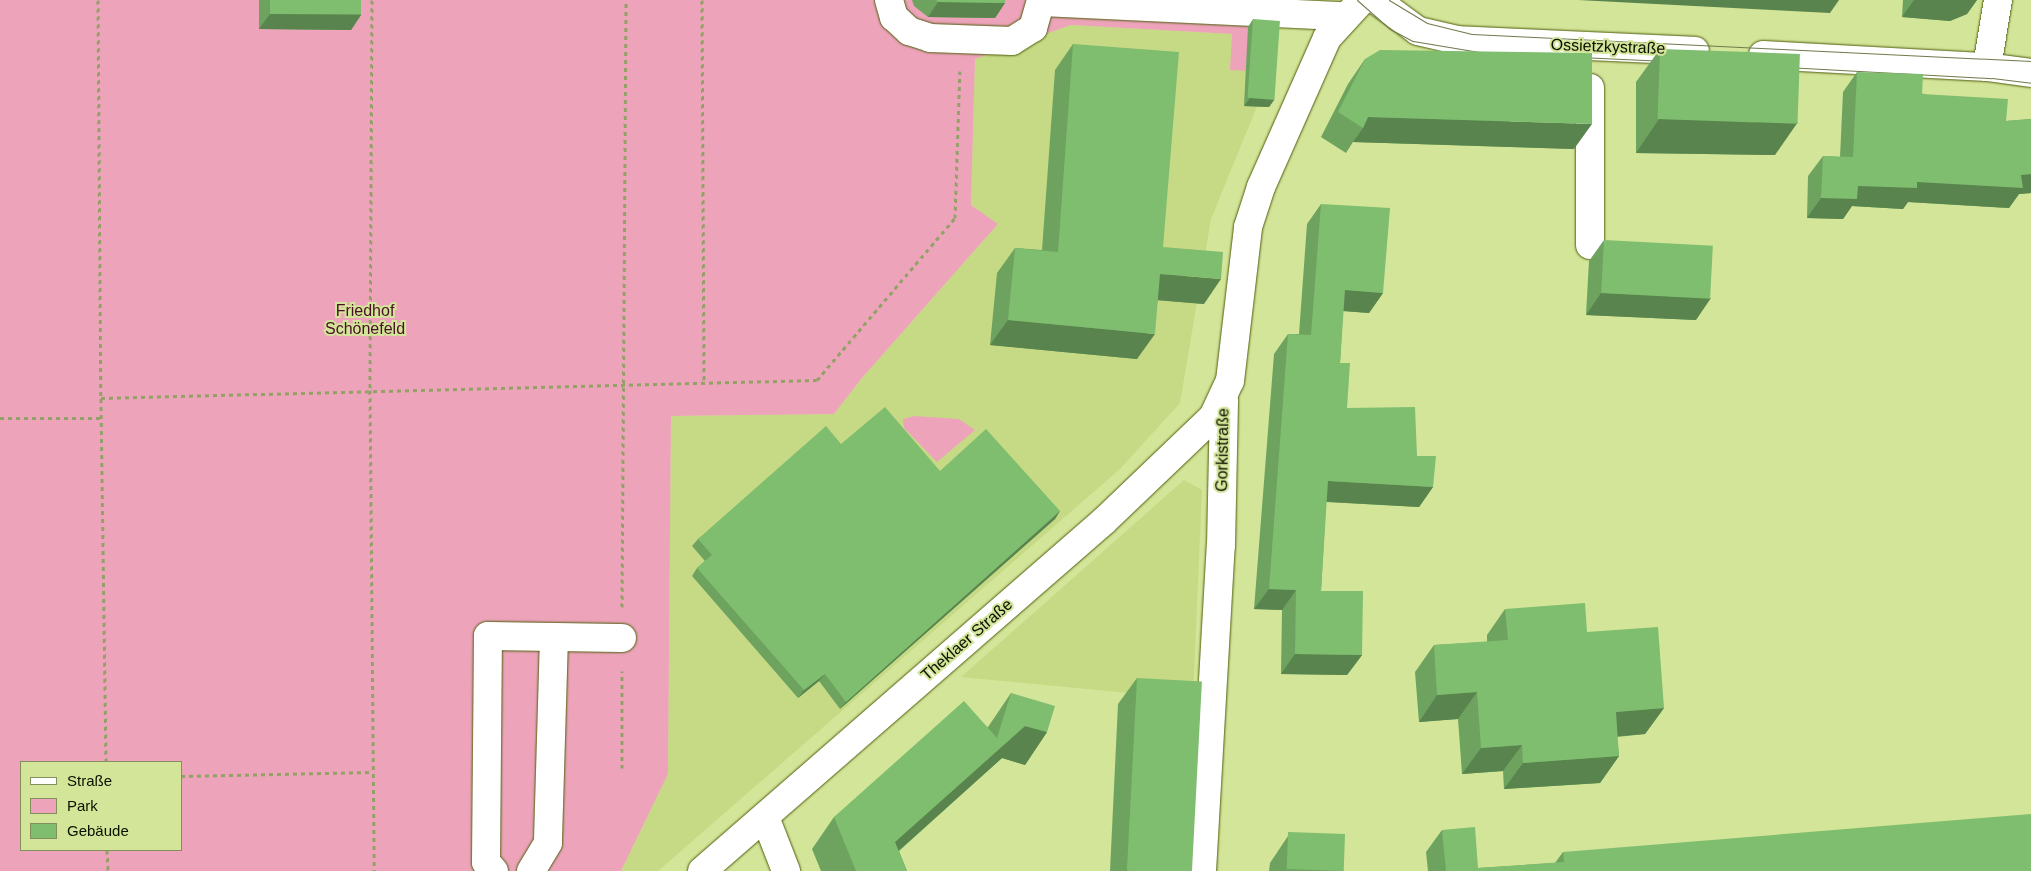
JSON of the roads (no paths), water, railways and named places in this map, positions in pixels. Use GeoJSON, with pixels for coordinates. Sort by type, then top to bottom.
{"type":"FeatureCollection","features":[{"type":"Feature","properties":{"kind":"main road"},"geometry":{"type":"LineString","coordinates":[[889,0],[894,17],[909,31],[930,38],[1012,41],[1033,28],[1042,1],[1353,8]]}},
{"type":"Feature","properties":{"kind":"main road","name":"Ossietzkystraße"},"geometry":{"type":"LineString","coordinates":[[1376,0],[1418,32],[1457,40],[1987,67],[2031,73]]}},
{"type":"Feature","properties":{"kind":"main road"},"geometry":{"type":"LineString","coordinates":[[1987,67],[1998,0]]}},
{"type":"Feature","properties":{"kind":"main road","name":"Gorkistraße"},"geometry":{"type":"LineString","coordinates":[[1202,871],[1221,546],[1224,400],[1234,358],[1248,227],[1277,148],[1319,54],[1353,8]]}},
{"type":"Feature","properties":{"kind":"main road"},"geometry":{"type":"LineString","coordinates":[[1590,47],[1590,245]]}},
{"type":"Feature","properties":{"kind":"main road","name":"Theklaer Straße"},"geometry":{"type":"LineString","coordinates":[[702,871],[1149,481],[1203,429],[1224,400]]}},
{"type":"Feature","properties":{"kind":"main road"},"geometry":{"type":"LineString","coordinates":[[494,871],[486,862],[488,636],[622,638]]}},
{"type":"Feature","properties":{"kind":"main road"},"geometry":{"type":"LineString","coordinates":[[530,871],[548,843],[554,637]]}},
{"type":"Feature","properties":{"kind":"main road"},"geometry":{"type":"LineString","coordinates":[[766,817],[786,871]]}},
{"type":"Feature","properties":{"kind":"tram line"},"geometry":{"type":"LineString","coordinates":[[1357,0],[1390,29],[1413,41],[1479,52]]}},
{"type":"Feature","properties":{"kind":"tram line"},"geometry":{"type":"LineString","coordinates":[[1389,0],[1427,23],[1472,34],[2031,61]]}},
{"type":"Feature","properties":{"kind":"tram line"},"geometry":{"type":"LineString","coordinates":[[1579,57],[1666,61]]}},
{"type":"Feature","properties":{"kind":"tram line"},"geometry":{"type":"LineString","coordinates":[[1786,67],[1992,78],[2031,83]]}},
{"type":"Feature","properties":{"kind":"park label","name":"Friedhof Schönefeld"},"geometry":{"type":"Point","coordinates":[365,320]}}]}
